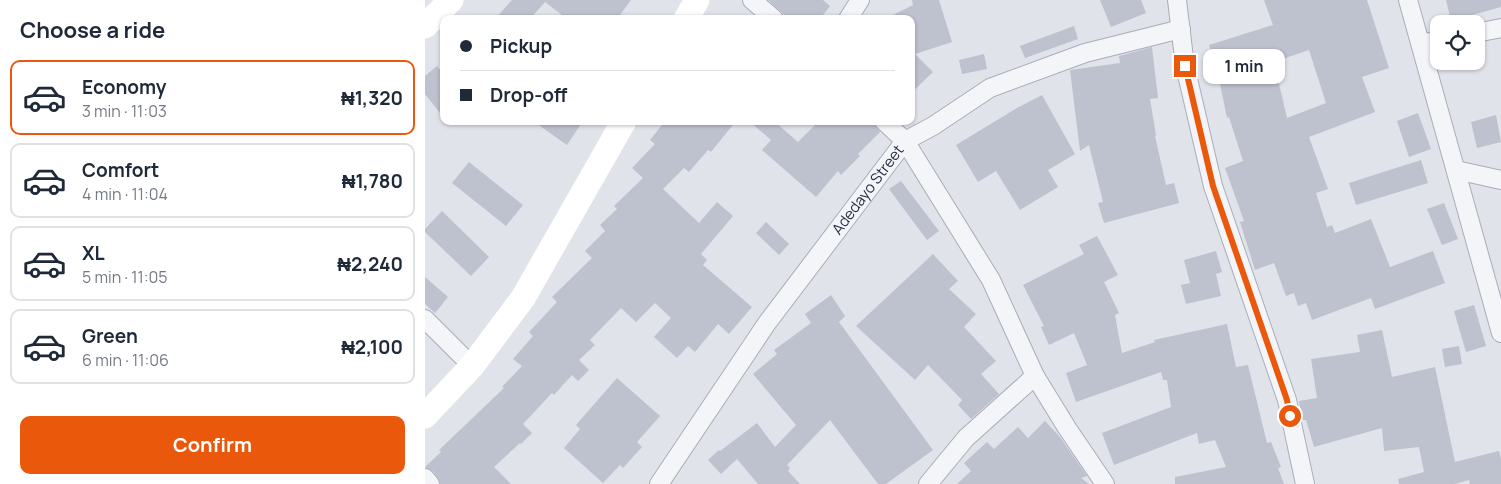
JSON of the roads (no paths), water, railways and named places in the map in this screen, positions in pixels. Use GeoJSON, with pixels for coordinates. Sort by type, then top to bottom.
{"type":"FeatureCollection","features":[{"type":"Feature","properties":{"kind":"main road"},"geometry":{"type":"LineString","coordinates":[[425,26],[451,0]]}},
{"type":"Feature","properties":{"kind":"main road"},"geometry":{"type":"LineString","coordinates":[[688,15],[697,0]]}},
{"type":"Feature","properties":{"kind":"main road"},"geometry":{"type":"LineString","coordinates":[[425,416],[471,366],[523,298],[622,125]]}},
{"type":"Feature","properties":{"kind":"street"},"geometry":{"type":"LineString","coordinates":[[752,0],[769,15]]}},
{"type":"Feature","properties":{"kind":"street"},"geometry":{"type":"LineString","coordinates":[[850,15],[859,0]]}},
{"type":"Feature","properties":{"kind":"street"},"geometry":{"type":"LineString","coordinates":[[1177,0],[1185,66],[1213,186],[1287,400],[1305,484]]}},
{"type":"Feature","properties":{"kind":"street"},"geometry":{"type":"LineString","coordinates":[[1408,0],[1501,333]]}},
{"type":"Feature","properties":{"kind":"street"},"geometry":{"type":"LineString","coordinates":[[1485,31],[1501,28]]}},
{"type":"Feature","properties":{"kind":"street","name":"Adedayo Street"},"geometry":{"type":"LineString","coordinates":[[659,484],[767,324],[905,141],[933,126],[990,88],[1085,53],[1181,29]]}},
{"type":"Feature","properties":{"kind":"street"},"geometry":{"type":"LineString","coordinates":[[1421,44],[1430,42]]}},
{"type":"Feature","properties":{"kind":"street"},"geometry":{"type":"LineString","coordinates":[[888,125],[905,141],[991,280],[1035,376],[1105,484]]}},
{"type":"Feature","properties":{"kind":"street"},"geometry":{"type":"LineString","coordinates":[[1456,170],[1501,180]]}},
{"type":"Feature","properties":{"kind":"street"},"geometry":{"type":"LineString","coordinates":[[425,319],[471,366]]}},
{"type":"Feature","properties":{"kind":"street"},"geometry":{"type":"LineString","coordinates":[[928,484],[966,438],[1035,376]]}},
{"type":"Feature","properties":{"kind":"street"},"geometry":{"type":"LineString","coordinates":[[425,478],[430,484]]}}]}
